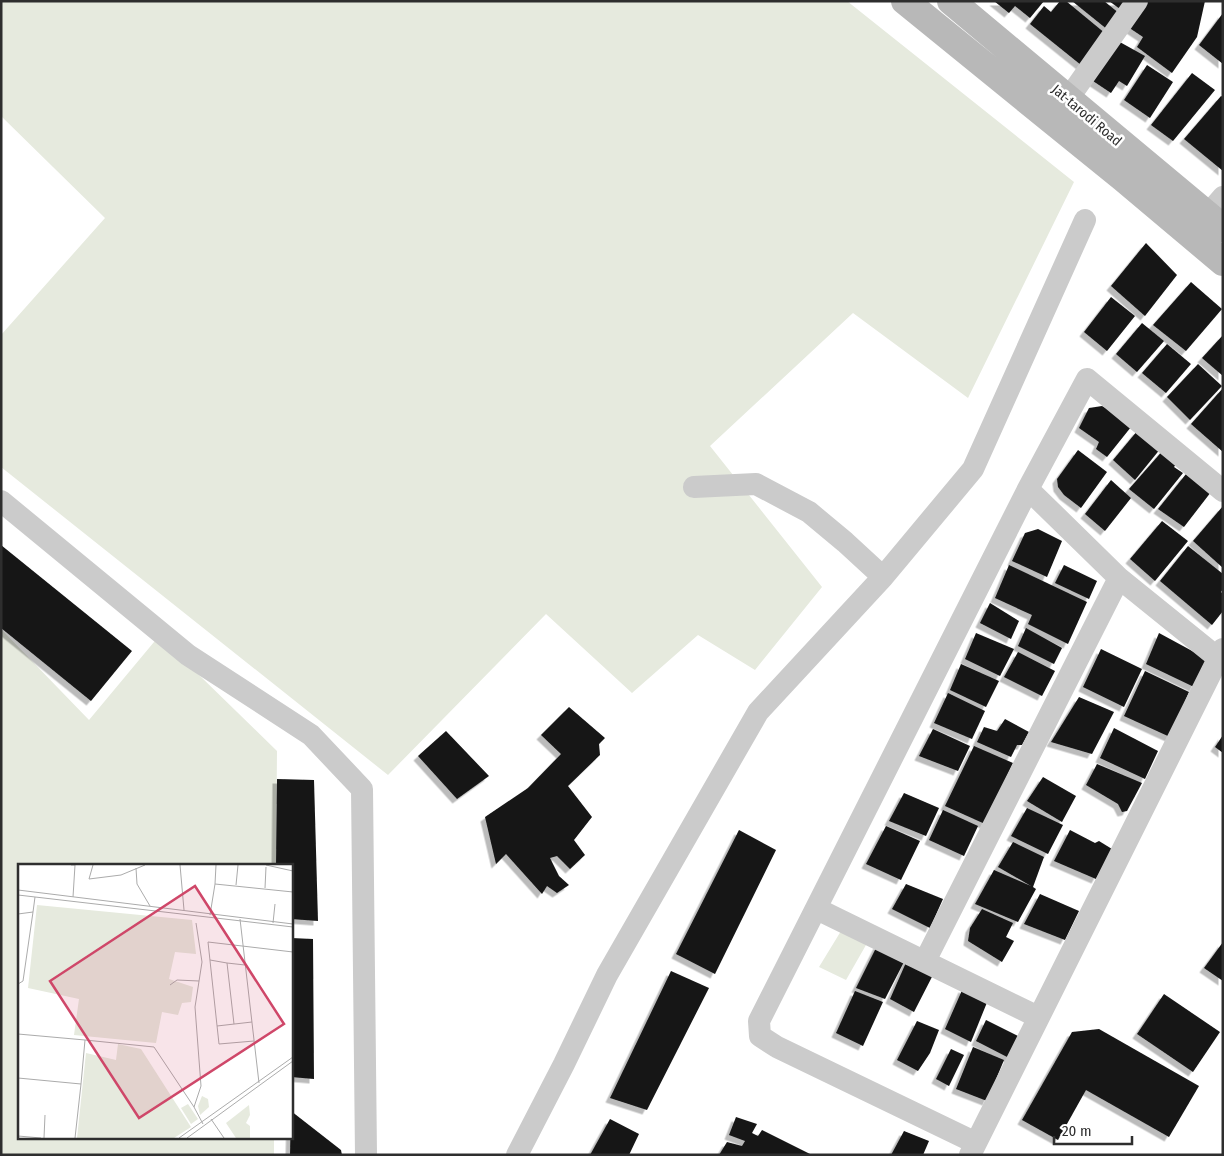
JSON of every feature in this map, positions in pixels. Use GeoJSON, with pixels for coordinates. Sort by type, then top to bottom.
{"type":"FeatureCollection","features":[{"type":"Feature","properties":{"kind":"street"},"geometry":{"type":"LineString","coordinates":[[905,1],[1211,219],[1223,262]]}},
{"type":"Feature","properties":{"kind":"street","name":"Jat-tarodi Road"},"geometry":{"type":"LineString","coordinates":[[951,1],[1211,219]]}},
{"type":"Feature","properties":{"kind":"street"},"geometry":{"type":"LineString","coordinates":[[1068,99],[1137,1]]}},
{"type":"Feature","properties":{"kind":"street"},"geometry":{"type":"LineString","coordinates":[[517,1155],[607,975],[758,712],[883,577],[973,469],[1085,220]]}},
{"type":"Feature","properties":{"kind":"street"},"geometry":{"type":"LineString","coordinates":[[1028,489],[1120,578],[1221,654],[973,1149],[777,1047],[760,1036],[759,1021],[1028,489],[1087,379],[1223,491]]}},
{"type":"Feature","properties":{"kind":"street"},"geometry":{"type":"LineString","coordinates":[[694,487],[756,484],[809,512],[846,542],[883,577]]}},
{"type":"Feature","properties":{"kind":"street"},"geometry":{"type":"LineString","coordinates":[[1,501],[188,655],[311,735],[362,789],[366,1155]]}},
{"type":"Feature","properties":{"kind":"street"},"geometry":{"type":"LineString","coordinates":[[925,961],[1120,578]]}},
{"type":"Feature","properties":{"kind":"street"},"geometry":{"type":"LineString","coordinates":[[817,909],[1038,1017]]}},
{"type":"Feature","properties":{"kind":"shaded area"},"geometry":{"type":"Polygon","coordinates":[[[1,1],[847,1],[1074,182],[968,398],[853,313],[710,446],[822,587],[755,670],[698,635],[632,693],[546,614],[388,775],[1,467],[1,335],[105,218],[1,116],[1,1]]]}},
{"type":"Feature","properties":{"kind":"shaded area"},"geometry":{"type":"Polygon","coordinates":[[[1,629],[89,720],[159,636],[277,751],[276,864],[18,864],[18,1138],[274,1138],[274,1155],[1,1155],[1,629]]]}},
{"type":"Feature","properties":{"kind":"shaded area"},"geometry":{"type":"Polygon","coordinates":[[[841,931],[866,945],[846,980],[819,967],[841,931]]]}},
{"type":"Feature","properties":{"kind":"building"},"geometry":{"type":"Polygon","coordinates":[[[994,1],[1044,1],[1030,18],[1015,6],[1009,13],[994,1]]]}},
{"type":"Feature","properties":{"kind":"building"},"geometry":{"type":"Polygon","coordinates":[[[1060,1],[1066,1],[1106,34],[1081,65],[1030,24],[1044,6],[1051,12],[1060,1]]]}},
{"type":"Feature","properties":{"kind":"building"},"geometry":{"type":"Polygon","coordinates":[[[1072,1],[1104,1],[1120,14],[1108,30],[1072,1]]]}},
{"type":"Feature","properties":{"kind":"building"},"geometry":{"type":"Polygon","coordinates":[[[1109,1],[1126,1],[1120,9],[1109,1]]]}},
{"type":"Feature","properties":{"kind":"building"},"geometry":{"type":"Polygon","coordinates":[[[1144,1],[1205,1],[1197,37],[1172,73],[1137,47],[1143,37],[1128,27],[1144,1]]]}},
{"type":"Feature","properties":{"kind":"building"},"geometry":{"type":"Polygon","coordinates":[[[1223,13],[1223,64],[1199,45],[1223,13]]]}},
{"type":"Feature","properties":{"kind":"building"},"geometry":{"type":"Polygon","coordinates":[[[1118,41],[1145,56],[1127,86],[1119,81],[1111,93],[1093,81],[1118,41]]]}},
{"type":"Feature","properties":{"kind":"building"},"geometry":{"type":"Polygon","coordinates":[[[1147,65],[1173,82],[1150,118],[1124,100],[1147,65]]]}},
{"type":"Feature","properties":{"kind":"building"},"geometry":{"type":"Polygon","coordinates":[[[1192,73],[1215,90],[1173,141],[1151,125],[1192,73]]]}},
{"type":"Feature","properties":{"kind":"building"},"geometry":{"type":"Polygon","coordinates":[[[1221,96],[1223,97],[1223,171],[1184,139],[1221,96]]]}},
{"type":"Feature","properties":{"kind":"building"},"geometry":{"type":"Polygon","coordinates":[[[1146,243],[1177,275],[1145,316],[1111,286],[1146,243]]]}},
{"type":"Feature","properties":{"kind":"building"},"geometry":{"type":"Polygon","coordinates":[[[1191,282],[1222,309],[1186,351],[1153,325],[1191,282]]]}},
{"type":"Feature","properties":{"kind":"building"},"geometry":{"type":"Polygon","coordinates":[[[1111,297],[1135,316],[1107,351],[1084,332],[1111,297]]]}},
{"type":"Feature","properties":{"kind":"building"},"geometry":{"type":"Polygon","coordinates":[[[1142,323],[1164,341],[1137,372],[1116,354],[1142,323]]]}},
{"type":"Feature","properties":{"kind":"building"},"geometry":{"type":"Polygon","coordinates":[[[1223,335],[1223,376],[1202,358],[1223,335]]]}},
{"type":"Feature","properties":{"kind":"building"},"geometry":{"type":"Polygon","coordinates":[[[1167,344],[1191,364],[1166,393],[1142,373],[1167,344]]]}},
{"type":"Feature","properties":{"kind":"building"},"geometry":{"type":"Polygon","coordinates":[[[1198,364],[1222,386],[1190,420],[1167,397],[1198,364]]]}},
{"type":"Feature","properties":{"kind":"building"},"geometry":{"type":"Polygon","coordinates":[[[1223,388],[1223,452],[1191,424],[1223,388]]]}},
{"type":"Feature","properties":{"kind":"building"},"geometry":{"type":"Polygon","coordinates":[[[1102,406],[1131,427],[1107,457],[1096,449],[1099,442],[1079,428],[1089,408],[1102,406]]]}},
{"type":"Feature","properties":{"kind":"building"},"geometry":{"type":"Polygon","coordinates":[[[1138,430],[1161,448],[1135,480],[1113,460],[1138,430]]]}},
{"type":"Feature","properties":{"kind":"building"},"geometry":{"type":"Polygon","coordinates":[[[1165,448],[1179,460],[1174,467],[1183,473],[1154,509],[1129,489],[1165,448]]]}},
{"type":"Feature","properties":{"kind":"building"},"geometry":{"type":"Polygon","coordinates":[[[1078,450],[1107,472],[1081,508],[1064,495],[1058,487],[1057,479],[1078,450]]]}},
{"type":"Feature","properties":{"kind":"building"},"geometry":{"type":"Polygon","coordinates":[[[1186,474],[1211,492],[1184,527],[1158,509],[1186,474]]]}},
{"type":"Feature","properties":{"kind":"building"},"geometry":{"type":"Polygon","coordinates":[[[1111,480],[1131,498],[1105,531],[1085,514],[1111,480]]]}},
{"type":"Feature","properties":{"kind":"building"},"geometry":{"type":"Polygon","coordinates":[[[1223,506],[1223,568],[1193,541],[1223,506]]]}},
{"type":"Feature","properties":{"kind":"building"},"geometry":{"type":"Polygon","coordinates":[[[1162,521],[1188,541],[1155,581],[1130,559],[1162,521]]]}},
{"type":"Feature","properties":{"kind":"building"},"geometry":{"type":"Polygon","coordinates":[[[1038,529],[1062,541],[1047,577],[1012,561],[1025,533],[1038,529]]]}},
{"type":"Feature","properties":{"kind":"building"},"geometry":{"type":"Polygon","coordinates":[[[1,545],[132,651],[91,701],[1,628],[1,545]]]}},
{"type":"Feature","properties":{"kind":"building"},"geometry":{"type":"Polygon","coordinates":[[[1188,546],[1223,574],[1223,589],[1221,592],[1223,594],[1223,611],[1212,625],[1160,581],[1188,546]]]}},
{"type":"Feature","properties":{"kind":"building"},"geometry":{"type":"Polygon","coordinates":[[[1009,565],[1087,602],[1068,644],[1028,624],[1032,615],[995,598],[1009,565]]]}},
{"type":"Feature","properties":{"kind":"building"},"geometry":{"type":"Polygon","coordinates":[[[1064,565],[1097,581],[1089,599],[1055,583],[1064,565]]]}},
{"type":"Feature","properties":{"kind":"building"},"geometry":{"type":"Polygon","coordinates":[[[990,603],[1019,621],[1011,639],[980,623],[990,603]]]}},
{"type":"Feature","properties":{"kind":"building"},"geometry":{"type":"Polygon","coordinates":[[[1026,628],[1062,648],[1054,664],[1018,646],[1026,628]]]}},
{"type":"Feature","properties":{"kind":"building"},"geometry":{"type":"Polygon","coordinates":[[[976,633],[1014,649],[1000,676],[965,659],[976,633]]]}},
{"type":"Feature","properties":{"kind":"building"},"geometry":{"type":"Polygon","coordinates":[[[1159,633],[1207,659],[1194,687],[1146,664],[1159,633]]]}},
{"type":"Feature","properties":{"kind":"building"},"geometry":{"type":"Polygon","coordinates":[[[1101,649],[1142,669],[1124,707],[1083,687],[1101,649]]]}},
{"type":"Feature","properties":{"kind":"building"},"geometry":{"type":"Polygon","coordinates":[[[1018,652],[1055,671],[1042,696],[1004,677],[1018,652]]]}},
{"type":"Feature","properties":{"kind":"building"},"geometry":{"type":"Polygon","coordinates":[[[961,664],[999,681],[986,707],[950,690],[961,664]]]}},
{"type":"Feature","properties":{"kind":"building"},"geometry":{"type":"Polygon","coordinates":[[[1145,671],[1189,692],[1170,737],[1124,716],[1145,671]]]}},
{"type":"Feature","properties":{"kind":"building"},"geometry":{"type":"Polygon","coordinates":[[[948,693],[985,711],[972,739],[934,723],[948,693]]]}},
{"type":"Feature","properties":{"kind":"building"},"geometry":{"type":"Polygon","coordinates":[[[1079,697],[1114,712],[1092,754],[1051,742],[1079,697]]]}},
{"type":"Feature","properties":{"kind":"building"},"geometry":{"type":"Polygon","coordinates":[[[569,707],[605,738],[599,744],[600,755],[568,786],[592,817],[574,840],[585,855],[570,869],[557,856],[550,858],[559,876],[569,885],[557,893],[547,886],[542,894],[506,854],[496,864],[485,817],[528,788],[561,754],[541,735],[569,707]]]}},
{"type":"Feature","properties":{"kind":"building"},"geometry":{"type":"Polygon","coordinates":[[[1005,719],[1029,732],[1022,745],[1017,745],[1011,757],[977,742],[984,727],[997,731],[1005,719]]]}},
{"type":"Feature","properties":{"kind":"building"},"geometry":{"type":"Polygon","coordinates":[[[1114,728],[1158,751],[1145,779],[1100,758],[1114,728]]]}},
{"type":"Feature","properties":{"kind":"building"},"geometry":{"type":"Polygon","coordinates":[[[933,729],[970,746],[958,771],[919,756],[933,729]]]}},
{"type":"Feature","properties":{"kind":"building"},"geometry":{"type":"Polygon","coordinates":[[[446,731],[489,776],[457,799],[418,756],[446,731]]]}},
{"type":"Feature","properties":{"kind":"building"},"geometry":{"type":"Polygon","coordinates":[[[1223,735],[1223,753],[1215,747],[1223,735]]]}},
{"type":"Feature","properties":{"kind":"building"},"geometry":{"type":"Polygon","coordinates":[[[974,746],[1013,763],[985,824],[945,806],[974,746]]]}},
{"type":"Feature","properties":{"kind":"building"},"geometry":{"type":"Polygon","coordinates":[[[1097,764],[1142,783],[1127,811],[1122,812],[1118,804],[1086,785],[1097,764]]]}},
{"type":"Feature","properties":{"kind":"building"},"geometry":{"type":"Polygon","coordinates":[[[1043,777],[1076,796],[1062,822],[1027,801],[1043,777]]]}},
{"type":"Feature","properties":{"kind":"building"},"geometry":{"type":"Polygon","coordinates":[[[277,779],[314,780],[318,921],[292,919],[292,864],[276,864],[277,779]]]}},
{"type":"Feature","properties":{"kind":"building"},"geometry":{"type":"Polygon","coordinates":[[[904,793],[939,808],[926,836],[889,821],[904,793]]]}},
{"type":"Feature","properties":{"kind":"building"},"geometry":{"type":"Polygon","coordinates":[[[1027,808],[1063,825],[1048,854],[1011,836],[1027,808]]]}},
{"type":"Feature","properties":{"kind":"building"},"geometry":{"type":"Polygon","coordinates":[[[943,810],[978,826],[964,856],[929,840],[943,810]]]}},
{"type":"Feature","properties":{"kind":"building"},"geometry":{"type":"Polygon","coordinates":[[[886,826],[920,841],[901,880],[866,864],[886,826]]]}},
{"type":"Feature","properties":{"kind":"building"},"geometry":{"type":"Polygon","coordinates":[[[739,830],[776,850],[715,974],[676,954],[739,830]]]}},
{"type":"Feature","properties":{"kind":"building"},"geometry":{"type":"Polygon","coordinates":[[[1070,830],[1095,843],[1099,841],[1112,849],[1096,879],[1054,861],[1070,830]]]}},
{"type":"Feature","properties":{"kind":"building"},"geometry":{"type":"Polygon","coordinates":[[[1013,842],[1044,857],[1033,887],[1036,889],[1018,922],[975,904],[994,870],[1031,886],[998,867],[1013,842]]]}},
{"type":"Feature","properties":{"kind":"building"},"geometry":{"type":"Polygon","coordinates":[[[906,884],[943,899],[930,928],[892,909],[906,884]]]}},
{"type":"Feature","properties":{"kind":"building"},"geometry":{"type":"Polygon","coordinates":[[[1040,894],[1079,911],[1065,940],[1024,924],[1040,894]]]}},
{"type":"Feature","properties":{"kind":"building"},"geometry":{"type":"Polygon","coordinates":[[[982,909],[1013,923],[1006,937],[1014,941],[1002,962],[968,941],[970,928],[982,909]]]}},
{"type":"Feature","properties":{"kind":"building"},"geometry":{"type":"Polygon","coordinates":[[[292,938],[313,939],[314,1079],[292,1077],[292,938]]]}},
{"type":"Feature","properties":{"kind":"building"},"geometry":{"type":"Polygon","coordinates":[[[1223,942],[1223,981],[1204,968],[1223,942]]]}},
{"type":"Feature","properties":{"kind":"building"},"geometry":{"type":"Polygon","coordinates":[[[878,944],[906,958],[885,999],[856,988],[878,944]]]}},
{"type":"Feature","properties":{"kind":"building"},"geometry":{"type":"Polygon","coordinates":[[[908,958],[935,971],[914,1012],[890,999],[908,958]]]}},
{"type":"Feature","properties":{"kind":"building"},"geometry":{"type":"Polygon","coordinates":[[[671,971],[709,988],[647,1110],[610,1098],[671,971]]]}},
{"type":"Feature","properties":{"kind":"building"},"geometry":{"type":"Polygon","coordinates":[[[963,988],[988,1000],[971,1042],[945,1029],[963,988]]]}},
{"type":"Feature","properties":{"kind":"building"},"geometry":{"type":"Polygon","coordinates":[[[855,991],[883,1002],[863,1046],[836,1033],[855,991]]]}},
{"type":"Feature","properties":{"kind":"building"},"geometry":{"type":"Polygon","coordinates":[[[1164,994],[1220,1032],[1193,1072],[1137,1034],[1164,994]]]}},
{"type":"Feature","properties":{"kind":"building"},"geometry":{"type":"Polygon","coordinates":[[[986,1020],[1022,1038],[1011,1059],[976,1041],[986,1020]]]}},
{"type":"Feature","properties":{"kind":"building"},"geometry":{"type":"Polygon","coordinates":[[[917,1021],[939,1030],[930,1053],[918,1071],[897,1060],[917,1021]]]}},
{"type":"Feature","properties":{"kind":"building"},"geometry":{"type":"Polygon","coordinates":[[[1099,1029],[1199,1086],[1169,1137],[1086,1090],[1058,1140],[1022,1120],[1072,1032],[1099,1029]]]}},
{"type":"Feature","properties":{"kind":"building"},"geometry":{"type":"Polygon","coordinates":[[[973,1047],[1004,1060],[987,1101],[956,1089],[973,1047]]]}},
{"type":"Feature","properties":{"kind":"building"},"geometry":{"type":"Polygon","coordinates":[[[951,1049],[964,1055],[949,1086],[936,1079],[951,1049]]]}},
{"type":"Feature","properties":{"kind":"building"},"geometry":{"type":"Polygon","coordinates":[[[292,1112],[341,1150],[342,1155],[290,1155],[292,1112]]]}},
{"type":"Feature","properties":{"kind":"building"},"geometry":{"type":"Polygon","coordinates":[[[736,1117],[757,1124],[752,1133],[758,1136],[762,1130],[812,1155],[719,1155],[727,1142],[742,1146],[745,1141],[729,1135],[736,1117]]]}},
{"type":"Feature","properties":{"kind":"building"},"geometry":{"type":"Polygon","coordinates":[[[610,1119],[639,1134],[629,1155],[590,1155],[610,1119]]]}},
{"type":"Feature","properties":{"kind":"building"},"geometry":{"type":"Polygon","coordinates":[[[904,1131],[929,1141],[923,1155],[891,1155],[904,1131]]]}}]}
